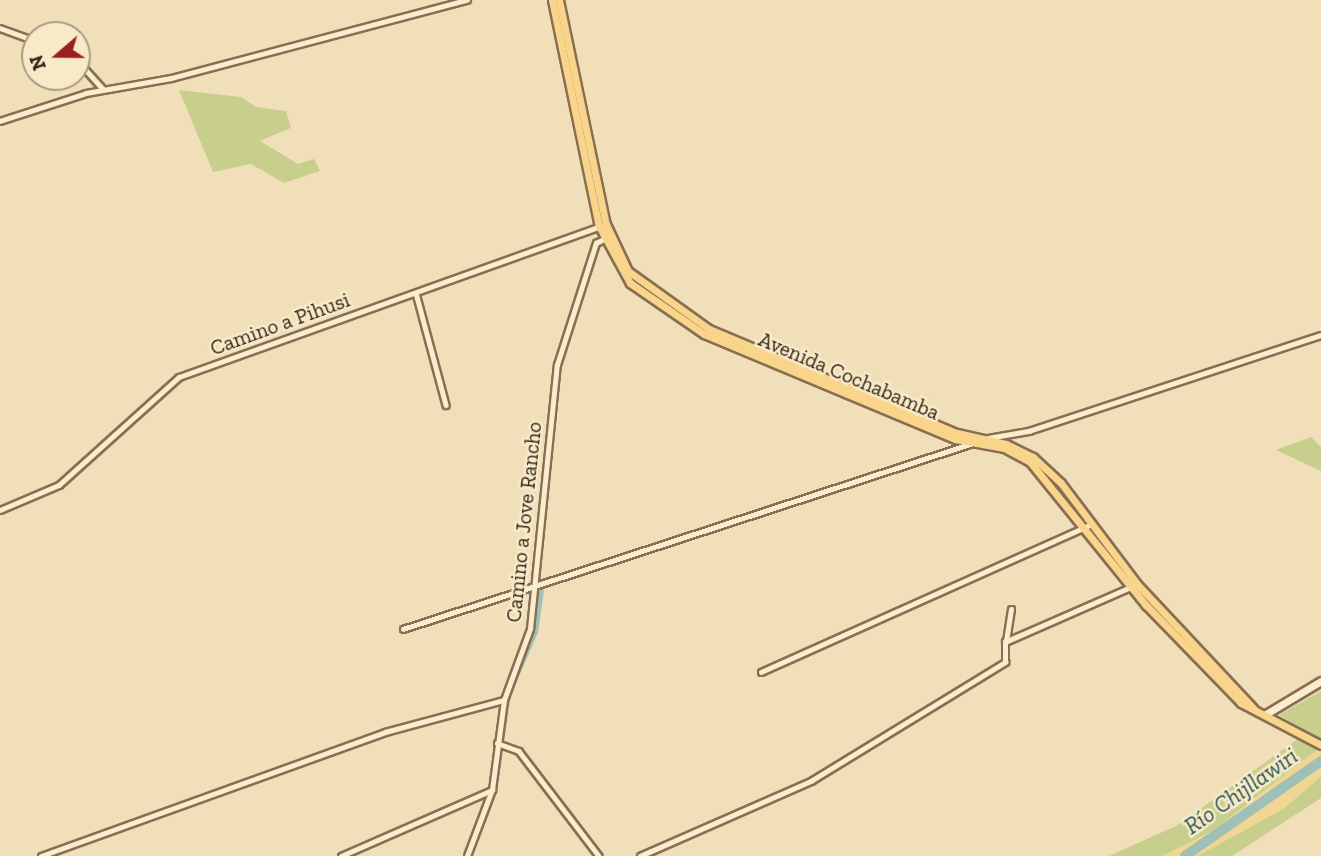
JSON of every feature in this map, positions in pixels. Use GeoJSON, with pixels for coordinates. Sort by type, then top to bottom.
{"type":"FeatureCollection","features":[{"type":"Feature","properties":{"kind":"main road","name":"Avenida Cochabamba"},"geometry":{"type":"LineString","coordinates":[[552,0],[564,40]]}},
{"type":"Feature","properties":{"kind":"main road","name":"Avenida Cochabamba"},"geometry":{"type":"LineString","coordinates":[[559,0],[564,40],[602,225],[630,283],[696,330],[970,444],[1004,448],[1030,462],[1134,586],[1254,708],[1321,745]]}},
{"type":"Feature","properties":{"kind":"main road","name":"Avenida Cochabamba"},"geometry":{"type":"LineString","coordinates":[[606,238],[633,276],[709,329],[980,439],[1033,457],[1061,483],[1086,526]]}},
{"type":"Feature","properties":{"kind":"street"},"geometry":{"type":"LineString","coordinates":[[0,121],[104,90],[467,0]]}},
{"type":"Feature","properties":{"kind":"street"},"geometry":{"type":"LineString","coordinates":[[0,28],[21,36]]}},
{"type":"Feature","properties":{"kind":"street"},"geometry":{"type":"LineString","coordinates":[[91,76],[104,90]]}},
{"type":"Feature","properties":{"kind":"street","name":"Camino a Pihusi"},"geometry":{"type":"LineString","coordinates":[[0,510],[59,485],[179,377],[602,225]]}},
{"type":"Feature","properties":{"kind":"street","name":"Camino a Jove Rancho"},"geometry":{"type":"LineString","coordinates":[[467,856],[492,790],[496,743],[504,700],[530,629],[558,365],[596,243],[606,238]]}},
{"type":"Feature","properties":{"kind":"street"},"geometry":{"type":"LineString","coordinates":[[416,293],[446,405]]}},
{"type":"Feature","properties":{"kind":"street"},"geometry":{"type":"LineString","coordinates":[[403,629],[980,439],[1030,431],[1321,335]]}},
{"type":"Feature","properties":{"kind":"street"},"geometry":{"type":"LineString","coordinates":[[761,672],[1086,526]]}},
{"type":"Feature","properties":{"kind":"street"},"geometry":{"type":"LineString","coordinates":[[1005,642],[1134,586]]}},
{"type":"Feature","properties":{"kind":"street"},"geometry":{"type":"LineString","coordinates":[[640,856],[811,781],[1005,662],[1005,642],[1011,609]]}},
{"type":"Feature","properties":{"kind":"street"},"geometry":{"type":"LineString","coordinates":[[1266,714],[1321,681]]}},
{"type":"Feature","properties":{"kind":"street"},"geometry":{"type":"LineString","coordinates":[[41,856],[385,732],[504,700]]}},
{"type":"Feature","properties":{"kind":"street"},"geometry":{"type":"LineString","coordinates":[[496,743],[519,751],[599,856]]}},
{"type":"Feature","properties":{"kind":"street"},"geometry":{"type":"LineString","coordinates":[[341,856],[492,790]]}},
{"type":"Feature","properties":{"kind":"green space"},"geometry":{"type":"Polygon","coordinates":[[[179,90],[241,97],[256,107],[286,111],[291,128],[260,141],[298,164],[314,159],[320,171],[284,183],[251,164],[213,172],[179,90]]]}},
{"type":"Feature","properties":{"kind":"green space"},"geometry":{"type":"Polygon","coordinates":[[[1311,437],[1321,447],[1321,471],[1276,450],[1311,437]]]}},
{"type":"Feature","properties":{"kind":"green space"},"geometry":{"type":"Polygon","coordinates":[[[1321,691],[1321,741],[1279,715],[1321,691]]]}},
{"type":"Feature","properties":{"kind":"green space"},"geometry":{"type":"Polygon","coordinates":[[[1299,738],[1318,749],[1214,830],[1163,856],[1109,856],[1178,825],[1299,738]]]}},
{"type":"Feature","properties":{"kind":"green space"},"geometry":{"type":"Polygon","coordinates":[[[1321,776],[1321,798],[1232,856],[1197,856],[1283,809],[1321,776]]]}},
{"type":"Feature","properties":{"kind":"sand"},"geometry":{"type":"Polygon","coordinates":[[[1321,747],[1321,776],[1283,809],[1197,856],[1163,856],[1214,830],[1321,747]]]}},
{"type":"Feature","properties":{"kind":"waterway"},"geometry":{"type":"LineString","coordinates":[[469,856],[495,785],[508,694],[535,632],[541,590]]}},
{"type":"Feature","properties":{"kind":"waterway","name":"Río Chijllawiri"},"geometry":{"type":"LineString","coordinates":[[1185,856],[1321,761]]}}]}
